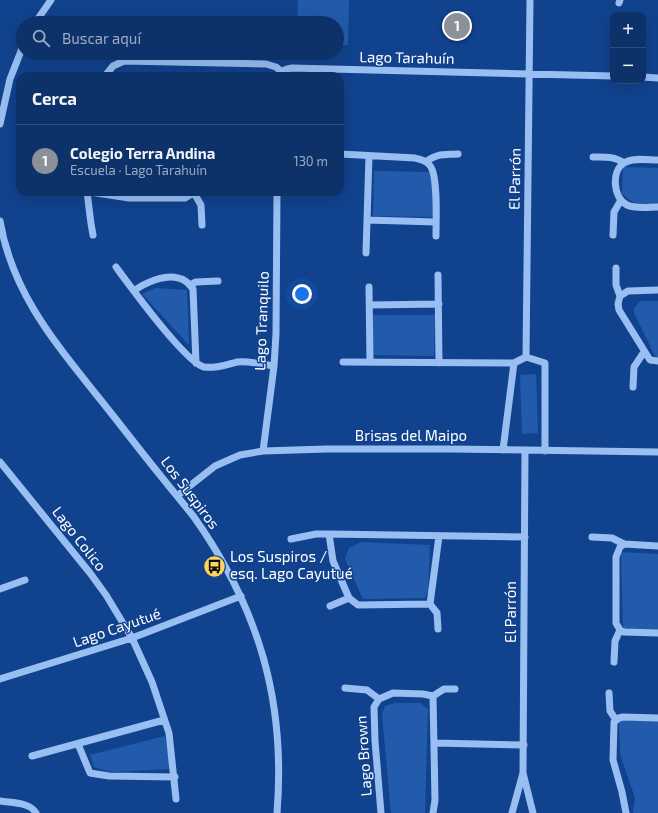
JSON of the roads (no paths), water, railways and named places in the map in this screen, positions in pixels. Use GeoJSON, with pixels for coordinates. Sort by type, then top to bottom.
{"type":"FeatureCollection","features":[{"type":"Feature","properties":{"kind":"street"},"geometry":{"type":"LineString","coordinates":[[40,16],[51,0]]}},
{"type":"Feature","properties":{"kind":"street","name":"El Parrón"},"geometry":{"type":"LineString","coordinates":[[526,357],[530,0]]}},
{"type":"Feature","properties":{"kind":"street"},"geometry":{"type":"LineString","coordinates":[[0,124],[10,79],[17,60]]}},
{"type":"Feature","properties":{"kind":"street","name":"Lago Tarahuín"},"geometry":{"type":"LineString","coordinates":[[108,72],[117,64],[124,61],[132,61],[266,64],[276,67],[280,72]]}},
{"type":"Feature","properties":{"kind":"street","name":"Lago Tarahuín"},"geometry":{"type":"LineString","coordinates":[[283,72],[287,68],[292,68],[610,76]]}},
{"type":"Feature","properties":{"kind":"street"},"geometry":{"type":"LineString","coordinates":[[646,77],[658,78]]}},
{"type":"Feature","properties":{"kind":"street"},"geometry":{"type":"LineString","coordinates":[[344,154],[415,158],[426,162],[430,166],[434,176],[436,236]]}},
{"type":"Feature","properties":{"kind":"street"},"geometry":{"type":"LineString","coordinates":[[426,162],[440,155],[458,154]]}},
{"type":"Feature","properties":{"kind":"street"},"geometry":{"type":"LineString","coordinates":[[366,253],[369,156]]}},
{"type":"Feature","properties":{"kind":"street"},"geometry":{"type":"LineString","coordinates":[[593,157],[612,157],[617,158],[624,163]]}},
{"type":"Feature","properties":{"kind":"street"},"geometry":{"type":"LineString","coordinates":[[658,160],[632,160],[624,163],[618,169],[616,192],[621,200],[628,205],[658,207]]}},
{"type":"Feature","properties":{"kind":"street"},"geometry":{"type":"LineString","coordinates":[[88,196],[88,212],[93,235]]}},
{"type":"Feature","properties":{"kind":"street"},"geometry":{"type":"LineString","coordinates":[[116,196],[129,198],[185,198],[188,196]]}},
{"type":"Feature","properties":{"kind":"street"},"geometry":{"type":"LineString","coordinates":[[196,196],[201,205],[202,225]]}},
{"type":"Feature","properties":{"kind":"street","name":"Lago Tranquilo"},"geometry":{"type":"LineString","coordinates":[[263,451],[274,366],[276,334],[277,196]]}},
{"type":"Feature","properties":{"kind":"street"},"geometry":{"type":"LineString","coordinates":[[612,235],[614,212],[621,200]]}},
{"type":"Feature","properties":{"kind":"street"},"geometry":{"type":"LineString","coordinates":[[367,220],[436,222]]}},
{"type":"Feature","properties":{"kind":"street","name":"Los Suspiros"},"geometry":{"type":"LineString","coordinates":[[0,221],[15,275],[33,310],[67,358],[207,536],[241,596],[259,642],[275,710],[279,765],[277,813]]}},
{"type":"Feature","properties":{"kind":"street"},"geometry":{"type":"LineString","coordinates":[[116,267],[160,325],[196,363],[213,367],[238,362],[274,366]]}},
{"type":"Feature","properties":{"kind":"street"},"geometry":{"type":"LineString","coordinates":[[616,268],[616,285],[620,296],[618,304],[619,310],[650,360],[658,361]]}},
{"type":"Feature","properties":{"kind":"street"},"geometry":{"type":"LineString","coordinates":[[438,275],[439,363]]}},
{"type":"Feature","properties":{"kind":"street"},"geometry":{"type":"LineString","coordinates":[[134,291],[142,284],[158,279],[177,277],[186,281],[193,288],[196,363]]}},
{"type":"Feature","properties":{"kind":"street"},"geometry":{"type":"LineString","coordinates":[[190,285],[196,282],[218,281]]}},
{"type":"Feature","properties":{"kind":"street"},"geometry":{"type":"LineString","coordinates":[[369,288],[370,362]]}},
{"type":"Feature","properties":{"kind":"street"},"geometry":{"type":"LineString","coordinates":[[620,296],[628,291],[658,290]]}},
{"type":"Feature","properties":{"kind":"street"},"geometry":{"type":"LineString","coordinates":[[370,305],[439,304]]}},
{"type":"Feature","properties":{"kind":"street"},"geometry":{"type":"LineString","coordinates":[[633,387],[634,367],[644,352]]}},
{"type":"Feature","properties":{"kind":"street"},"geometry":{"type":"LineString","coordinates":[[343,362],[514,363],[526,357],[545,363],[545,451]]}},
{"type":"Feature","properties":{"kind":"street"},"geometry":{"type":"LineString","coordinates":[[503,450],[514,363]]}},
{"type":"Feature","properties":{"kind":"street","name":"Brisas del Maipo"},"geometry":{"type":"LineString","coordinates":[[177,496],[215,466],[240,455],[263,451],[373,449],[658,452]]}},
{"type":"Feature","properties":{"kind":"street","name":"El Parrón"},"geometry":{"type":"LineString","coordinates":[[525,451],[524,773],[533,813]]}},
{"type":"Feature","properties":{"kind":"street","name":"Lago Colico"},"geometry":{"type":"LineString","coordinates":[[0,462],[90,572],[132,638],[152,682],[169,733],[176,799]]}},
{"type":"Feature","properties":{"kind":"street"},"geometry":{"type":"LineString","coordinates":[[291,539],[316,534],[525,537]]}},
{"type":"Feature","properties":{"kind":"street"},"geometry":{"type":"LineString","coordinates":[[329,534],[333,561],[349,598],[358,605],[430,604],[438,613],[438,629]]}},
{"type":"Feature","properties":{"kind":"street"},"geometry":{"type":"LineString","coordinates":[[430,604],[439,536]]}},
{"type":"Feature","properties":{"kind":"street"},"geometry":{"type":"LineString","coordinates":[[592,537],[612,538],[624,544],[658,546]]}},
{"type":"Feature","properties":{"kind":"street"},"geometry":{"type":"LineString","coordinates":[[624,544],[620,547],[616,557],[616,623],[620,630],[628,633],[658,633]]}},
{"type":"Feature","properties":{"kind":"street"},"geometry":{"type":"LineString","coordinates":[[0,589],[26,580]]}},
{"type":"Feature","properties":{"kind":"street","name":"Lago Cayutué"},"geometry":{"type":"LineString","coordinates":[[0,680],[132,638],[241,596]]}},
{"type":"Feature","properties":{"kind":"street"},"geometry":{"type":"LineString","coordinates":[[330,606],[349,598]]}},
{"type":"Feature","properties":{"kind":"street"},"geometry":{"type":"LineString","coordinates":[[614,662],[615,641],[620,630]]}},
{"type":"Feature","properties":{"kind":"street","name":"Lago Brown"},"geometry":{"type":"LineString","coordinates":[[345,688],[367,690],[379,699]]}},
{"type":"Feature","properties":{"kind":"street","name":"Lago Brown"},"geometry":{"type":"LineString","coordinates":[[382,813],[375,741],[374,707],[379,699],[393,693],[423,694],[433,696],[444,689],[455,689]]}},
{"type":"Feature","properties":{"kind":"street"},"geometry":{"type":"LineString","coordinates":[[609,693],[610,711],[616,720]]}},
{"type":"Feature","properties":{"kind":"street"},"geometry":{"type":"LineString","coordinates":[[433,696],[435,800],[433,813]]}},
{"type":"Feature","properties":{"kind":"street"},"geometry":{"type":"LineString","coordinates":[[626,813],[622,792],[612,760],[613,726],[616,720],[623,717],[658,718]]}},
{"type":"Feature","properties":{"kind":"street"},"geometry":{"type":"LineString","coordinates":[[32,756],[164,720]]}},
{"type":"Feature","properties":{"kind":"street"},"geometry":{"type":"LineString","coordinates":[[434,743],[524,745]]}},
{"type":"Feature","properties":{"kind":"street"},"geometry":{"type":"LineString","coordinates":[[78,744],[90,773],[116,776],[174,777]]}},
{"type":"Feature","properties":{"kind":"street","name":"El Parrón"},"geometry":{"type":"LineString","coordinates":[[512,813],[524,773]]}},
{"type":"Feature","properties":{"kind":"street"},"geometry":{"type":"LineString","coordinates":[[0,801],[21,804],[34,810],[36,813]]}},
{"type":"Feature","properties":{"kind":"place","name":"Colegio Terra Andina"},"geometry":{"type":"Point","coordinates":[457,26]}},
{"type":"Feature","properties":{"kind":"place","name":"Los Suspiros / esq. Lago Cayutué"},"geometry":{"type":"Point","coordinates":[214,566]}}]}
